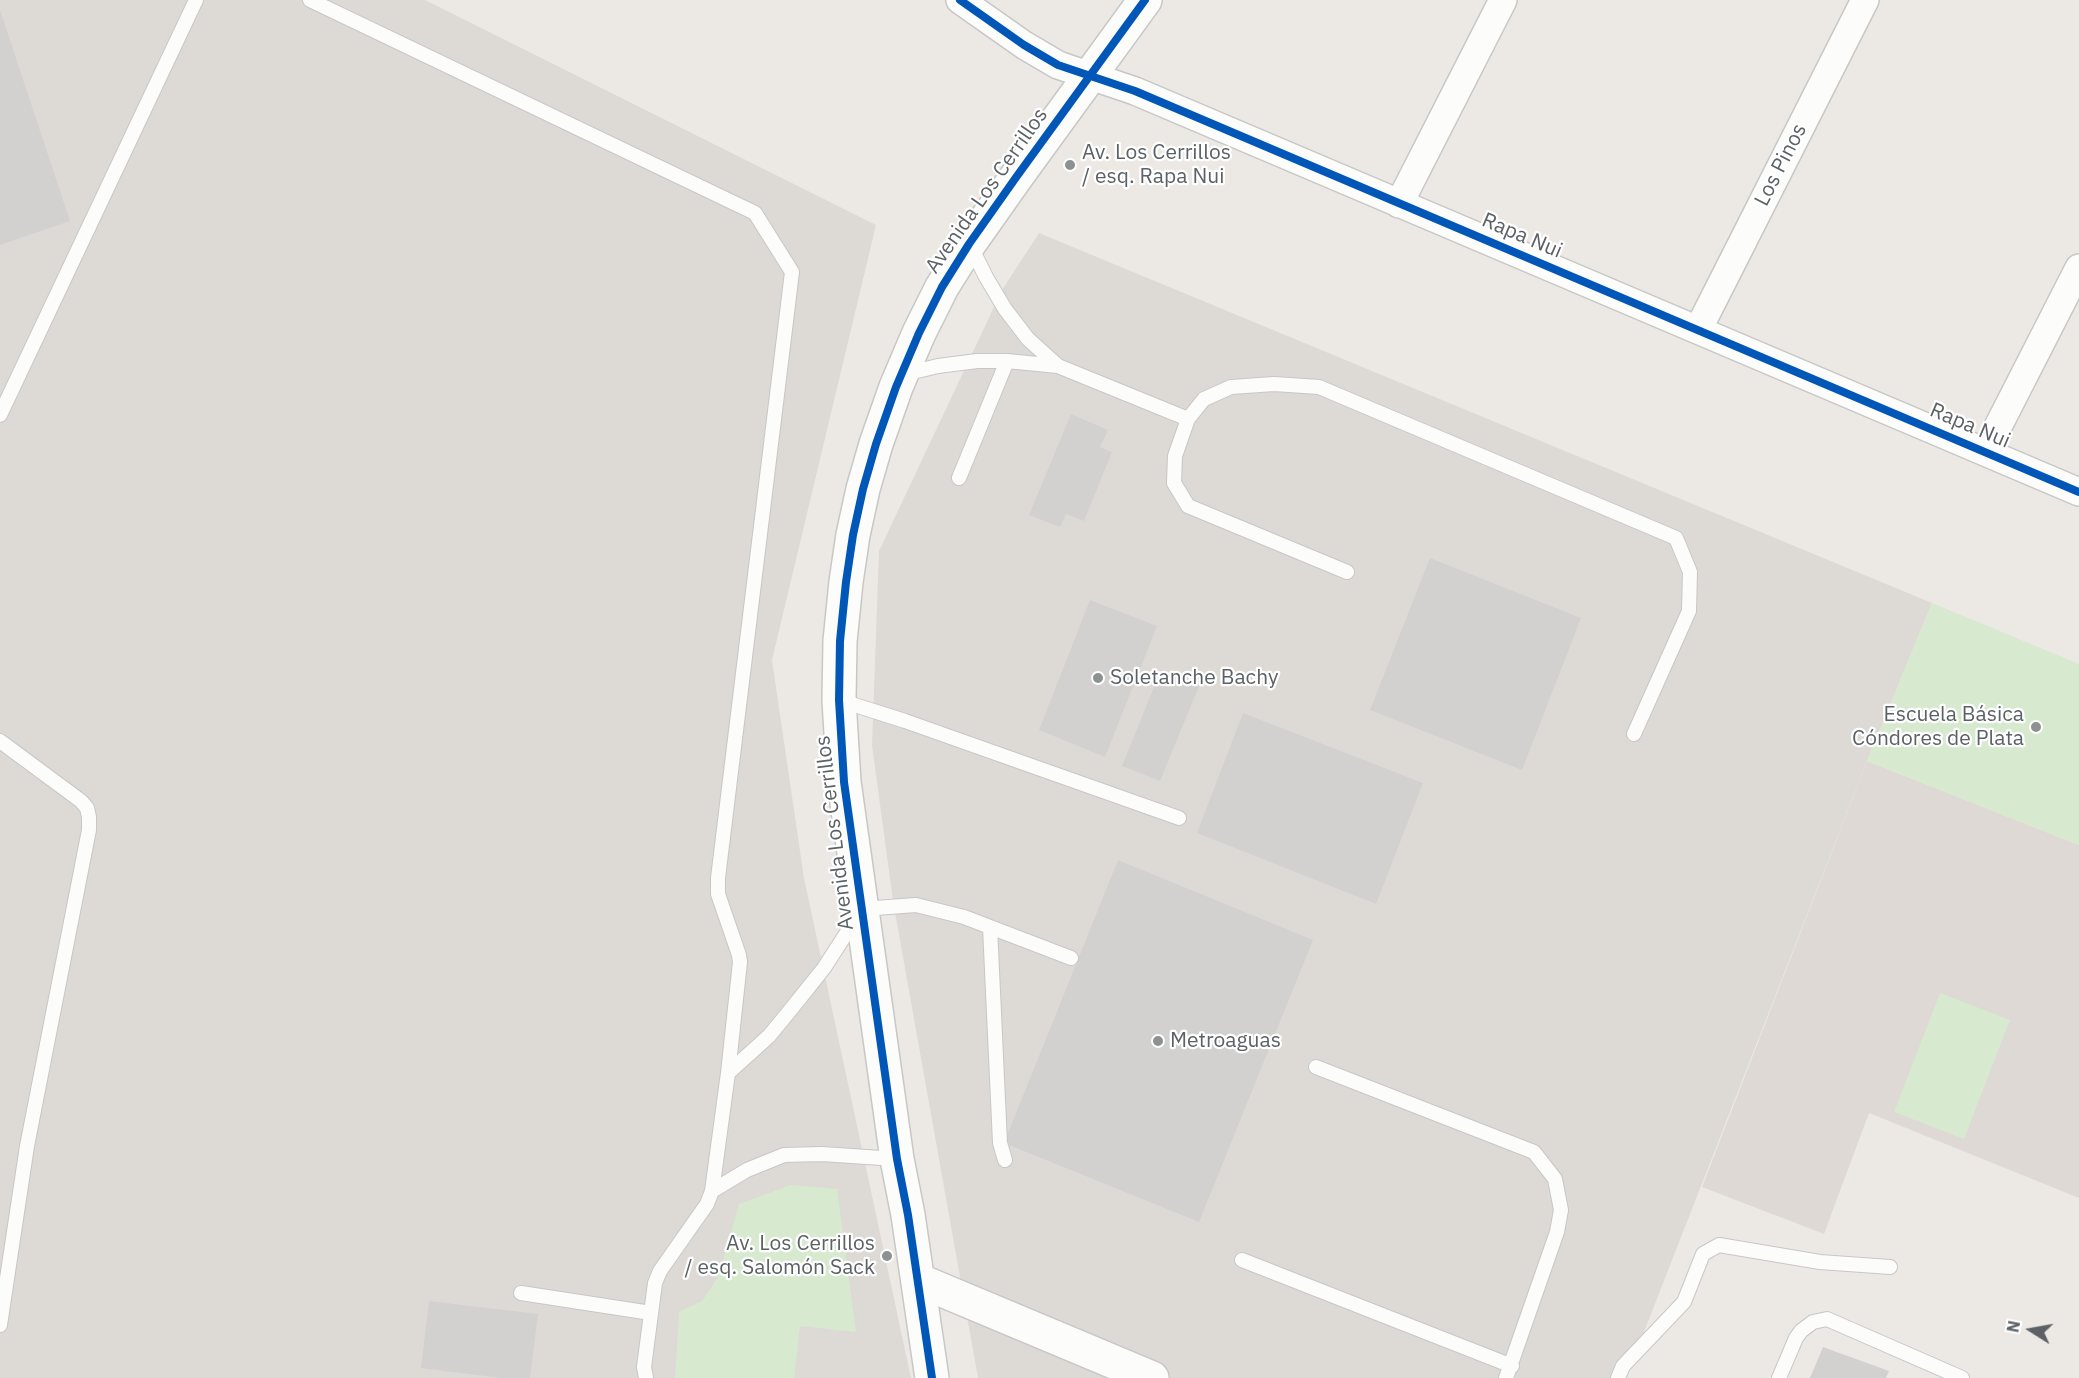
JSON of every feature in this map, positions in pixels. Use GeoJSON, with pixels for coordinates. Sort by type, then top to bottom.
{"type":"FeatureCollection","features":[{"type":"Feature","properties":{"kind":"street","name":"Rapa Nui"},"geometry":{"type":"LineString","coordinates":[[960,0],[1040,56],[1090,77],[1135,91],[2079,492]]}},
{"type":"Feature","properties":{"kind":"street","name":"Avenida Los Cerrillos"},"geometry":{"type":"LineString","coordinates":[[932,1378],[897,1159],[844,782],[839,700],[840,641],[853,535],[876,444],[901,375],[942,287],[969,244],[1145,0]]}},
{"type":"Feature","properties":{"kind":"street"},"geometry":{"type":"LineString","coordinates":[[1399,204],[1503,0]]}},
{"type":"Feature","properties":{"kind":"street","name":"Los Pinos"},"geometry":{"type":"LineString","coordinates":[[1698,330],[1865,0]]}},
{"type":"Feature","properties":{"kind":"street"},"geometry":{"type":"LineString","coordinates":[[1985,452],[2079,268]]}},
{"type":"Feature","properties":{"kind":"street"},"geometry":{"type":"LineString","coordinates":[[918,1280],[1152,1378]]}},
{"type":"Feature","properties":{"kind":"lane"},"geometry":{"type":"LineString","coordinates":[[0,415],[196,0]]}},
{"type":"Feature","properties":{"kind":"lane"},"geometry":{"type":"LineString","coordinates":[[310,0],[755,213],[792,272],[718,878],[718,894],[740,955],[740,973],[728,1073],[712,1191],[707,1203],[660,1271],[655,1283],[644,1367],[646,1378]]}},
{"type":"Feature","properties":{"kind":"lane"},"geometry":{"type":"LineString","coordinates":[[969,244],[1005,309],[1028,339],[1058,366]]}},
{"type":"Feature","properties":{"kind":"lane"},"geometry":{"type":"LineString","coordinates":[[901,375],[938,366],[977,361],[1007,361],[1058,366],[1188,419]]}},
{"type":"Feature","properties":{"kind":"lane"},"geometry":{"type":"LineString","coordinates":[[959,478],[1007,361]]}},
{"type":"Feature","properties":{"kind":"lane"},"geometry":{"type":"LineString","coordinates":[[1347,572],[1188,506],[1174,483],[1175,456],[1188,419],[1204,399],[1231,387],[1274,384],[1319,387],[1676,538],[1690,572],[1689,611],[1634,734]]}},
{"type":"Feature","properties":{"kind":"lane"},"geometry":{"type":"LineString","coordinates":[[839,700],[905,721],[1179,818]]}},
{"type":"Feature","properties":{"kind":"lane"},"geometry":{"type":"LineString","coordinates":[[0,741],[81,801],[87,808],[89,830],[27,1146],[0,1325]]}},
{"type":"Feature","properties":{"kind":"lane"},"geometry":{"type":"LineString","coordinates":[[728,1073],[769,1036],[792,1008],[824,968],[862,909],[916,905],[964,917],[1071,958]]}},
{"type":"Feature","properties":{"kind":"lane"},"geometry":{"type":"LineString","coordinates":[[990,927],[1000,1143],[1005,1160]]}},
{"type":"Feature","properties":{"kind":"lane"},"geometry":{"type":"LineString","coordinates":[[1242,1260],[1509,1372],[1557,1232],[1561,1210],[1555,1179],[1534,1152],[1316,1067]]}},
{"type":"Feature","properties":{"kind":"lane"},"geometry":{"type":"LineString","coordinates":[[712,1191],[747,1170],[784,1155],[822,1154],[897,1159]]}},
{"type":"Feature","properties":{"kind":"lane"},"geometry":{"type":"LineString","coordinates":[[1618,1378],[1623,1366],[1684,1302],[1703,1254],[1719,1245],[1820,1262],[1890,1267]]}},
{"type":"Feature","properties":{"kind":"lane"},"geometry":{"type":"LineString","coordinates":[[521,1293],[651,1313]]}},
{"type":"Feature","properties":{"kind":"lane"},"geometry":{"type":"LineString","coordinates":[[1779,1378],[1801,1331],[1813,1322],[1827,1319],[1962,1378]]}},
{"type":"Feature","properties":{"kind":"shaded area"},"geometry":{"type":"Polygon","coordinates":[[[0,0],[425,0],[876,225],[772,660],[804,878],[911,1378],[0,1378],[0,0]]]}},
{"type":"Feature","properties":{"kind":"shaded area"},"geometry":{"type":"Polygon","coordinates":[[[1039,233],[1932,603],[1867,761],[1626,1378],[978,1378],[893,901],[872,745],[879,551],[1002,290],[1039,233]]]}},
{"type":"Feature","properties":{"kind":"shaded area","name":"Escuela Básica Cóndores de Plata"},"geometry":{"type":"Polygon","coordinates":[[[1867,761],[2079,845],[2079,1198],[1869,1113],[1824,1234],[1702,1187],[1867,761]]]}},
{"type":"Feature","properties":{"kind":"green space","name":"Escuela Básica Cóndores de Plata"},"geometry":{"type":"Polygon","coordinates":[[[1932,603],[2079,664],[2079,845],[1867,761],[1932,603]]]}},
{"type":"Feature","properties":{"kind":"green space"},"geometry":{"type":"Polygon","coordinates":[[[1940,993],[2010,1020],[1964,1139],[1894,1112],[1940,993]]]}},
{"type":"Feature","properties":{"kind":"green space"},"geometry":{"type":"Polygon","coordinates":[[[791,1185],[837,1189],[856,1332],[800,1326],[794,1378],[675,1378],[679,1312],[702,1301],[718,1277],[739,1204],[791,1185]]]}},
{"type":"Feature","properties":{"kind":"building"},"geometry":{"type":"Polygon","coordinates":[[[0,10],[70,221],[0,245],[0,10]]]}},
{"type":"Feature","properties":{"kind":"building"},"geometry":{"type":"Polygon","coordinates":[[[1071,414],[1108,430],[1100,447],[1112,452],[1084,521],[1066,514],[1060,527],[1029,515],[1071,414]]]}},
{"type":"Feature","properties":{"kind":"building"},"geometry":{"type":"Polygon","coordinates":[[[1430,558],[1581,618],[1522,770],[1370,710],[1430,558]]]}},
{"type":"Feature","properties":{"kind":"building","name":"Soletanche Bachy"},"geometry":{"type":"Polygon","coordinates":[[[1090,600],[1157,626],[1105,757],[1039,730],[1090,600]]]}},
{"type":"Feature","properties":{"kind":"building"},"geometry":{"type":"Polygon","coordinates":[[[1161,670],[1199,686],[1160,781],[1122,766],[1161,670]]]}},
{"type":"Feature","properties":{"kind":"building"},"geometry":{"type":"Polygon","coordinates":[[[1243,713],[1423,783],[1376,904],[1197,833],[1243,713]]]}},
{"type":"Feature","properties":{"kind":"building","name":"Metroaguas"},"geometry":{"type":"Polygon","coordinates":[[[1118,860],[1313,940],[1199,1222],[1004,1143],[1118,860]]]}},
{"type":"Feature","properties":{"kind":"building"},"geometry":{"type":"Polygon","coordinates":[[[429,1301],[538,1314],[530,1378],[501,1378],[421,1368],[429,1301]]]}},
{"type":"Feature","properties":{"kind":"building"},"geometry":{"type":"Polygon","coordinates":[[[1823,1347],[1889,1371],[1886,1378],[1810,1378],[1823,1347]]]}},
{"type":"Feature","properties":{"kind":"cycle path"},"geometry":{"type":"LineString","coordinates":[[960,0],[1024,45],[1058,65],[1135,91],[2079,492]]}},
{"type":"Feature","properties":{"kind":"cycle path"},"geometry":{"type":"LineString","coordinates":[[932,1378],[908,1215],[897,1159],[844,782],[839,700],[840,641],[853,535],[876,444],[896,387],[942,287],[1017,176],[1145,0]]}},
{"type":"Feature","properties":{"kind":"place","name":"Av. Los Cerrillos / esq. Rapa Nui"},"geometry":{"type":"Point","coordinates":[1070,165]}},
{"type":"Feature","properties":{"kind":"place","name":"Soletanche Bachy"},"geometry":{"type":"Point","coordinates":[1098,678]}},
{"type":"Feature","properties":{"kind":"place","name":"Escuela Básica Cóndores de Plata"},"geometry":{"type":"Point","coordinates":[2036,727]}},
{"type":"Feature","properties":{"kind":"place","name":"Metroaguas"},"geometry":{"type":"Point","coordinates":[1158,1041]}},
{"type":"Feature","properties":{"kind":"place","name":"Av. Los Cerrillos / esq. Salomón Sack"},"geometry":{"type":"Point","coordinates":[887,1256]}}]}
